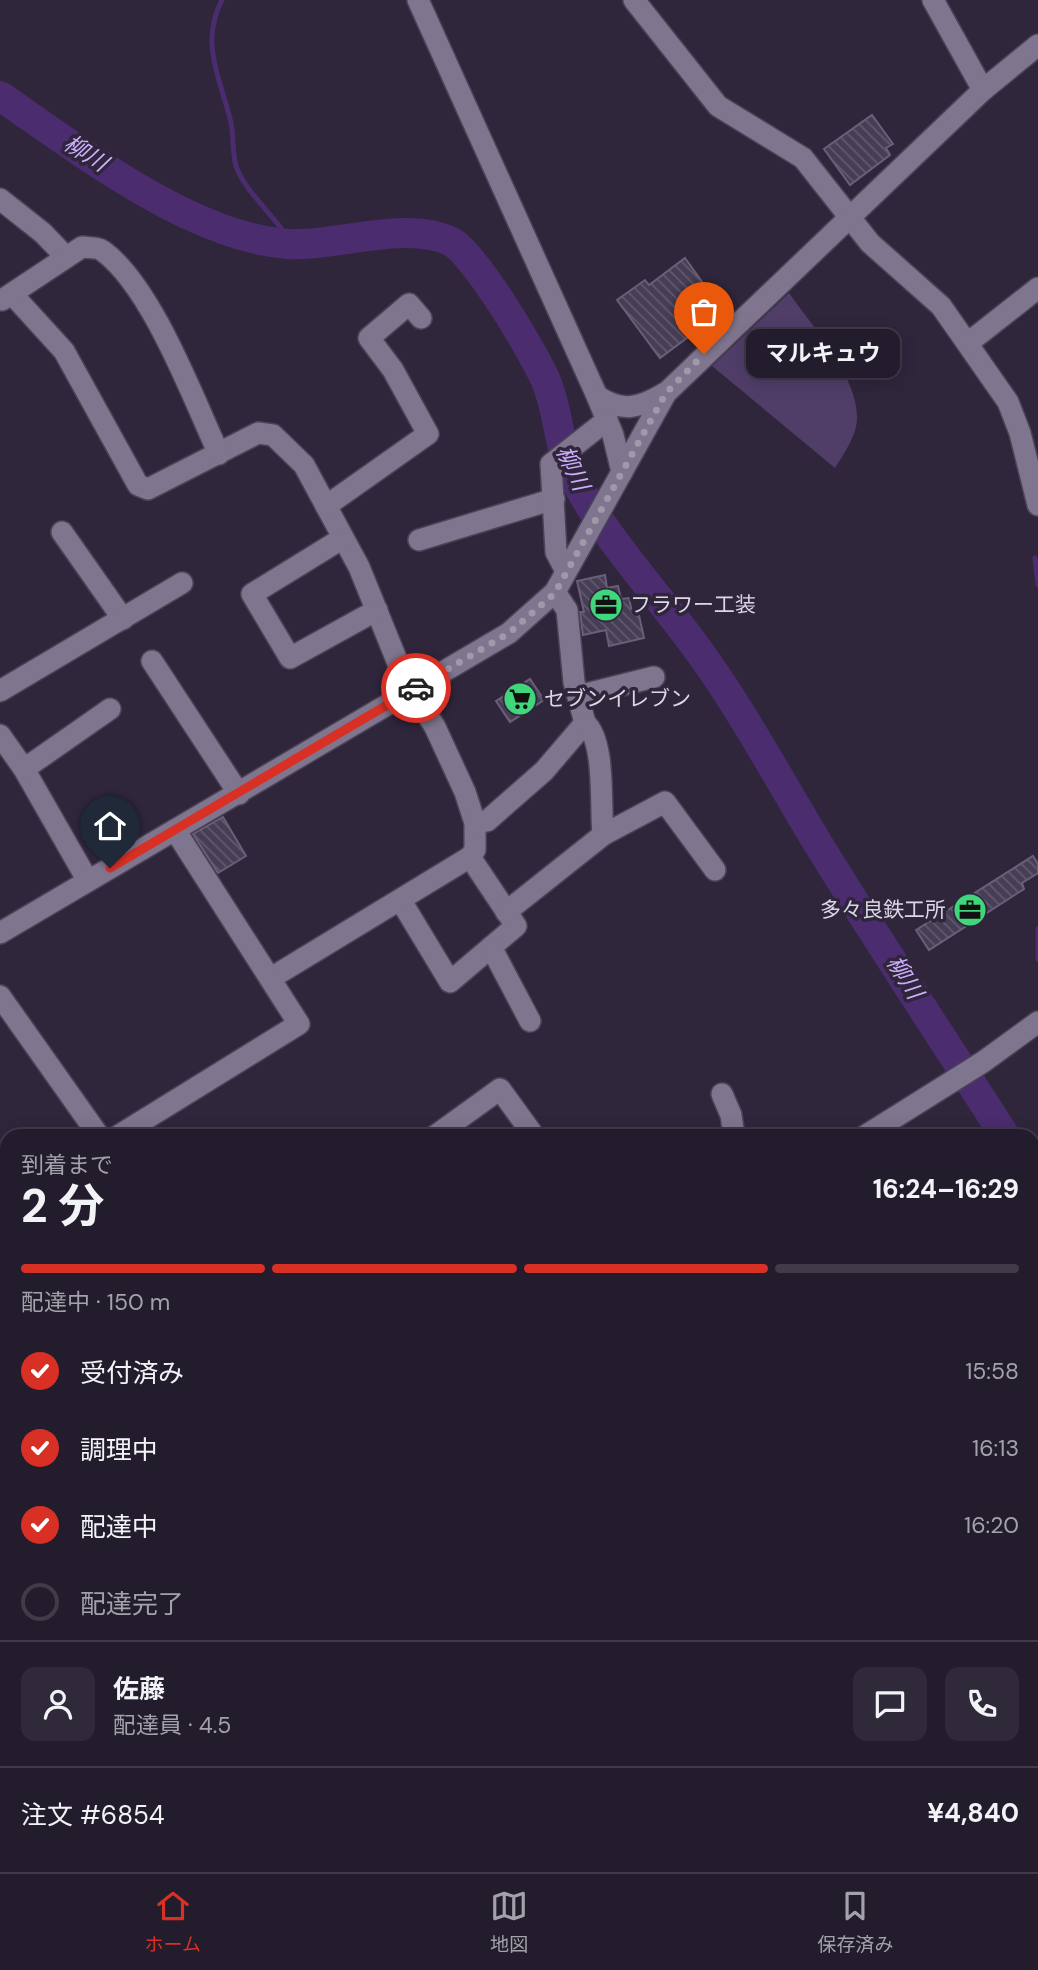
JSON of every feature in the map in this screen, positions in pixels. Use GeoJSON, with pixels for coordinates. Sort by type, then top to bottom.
{"type":"FeatureCollection","features":[{"type":"Feature","properties":{"kind":"street"},"geometry":{"type":"LineString","coordinates":[[418,0],[597,396],[622,472]]}},
{"type":"Feature","properties":{"kind":"street"},"geometry":{"type":"LineString","coordinates":[[634,0],[718,106],[803,158],[851,215],[870,243],[941,306],[1008,402],[1020,433],[1038,505]]}},
{"type":"Feature","properties":{"kind":"street"},"geometry":{"type":"LineString","coordinates":[[933,0],[983,90]]}},
{"type":"Feature","properties":{"kind":"street"},"geometry":{"type":"LineString","coordinates":[[597,396],[610,405],[630,408],[646,404],[666,393],[983,90],[1038,45]]}},
{"type":"Feature","properties":{"kind":"street"},"geometry":{"type":"LineString","coordinates":[[0,200],[43,233],[65,256]]}},
{"type":"Feature","properties":{"kind":"street"},"geometry":{"type":"LineString","coordinates":[[219,454],[157,323],[128,277],[102,250],[82,247],[6,298],[64,351],[138,485],[148,489],[219,454],[258,433],[273,435],[304,465],[343,538],[411,691],[435,727],[465,792],[475,823],[475,849],[470,856],[401,901],[271,978]]}},
{"type":"Feature","properties":{"kind":"street"},"geometry":{"type":"LineString","coordinates":[[968,342],[1038,288]]}},
{"type":"Feature","properties":{"kind":"street"},"geometry":{"type":"LineString","coordinates":[[326,506],[428,434],[393,370],[369,338],[409,304],[421,318]]}},
{"type":"Feature","properties":{"kind":"street"},"geometry":{"type":"LineString","coordinates":[[0,933],[509,633],[555,593],[666,393]]}},
{"type":"Feature","properties":{"kind":"street"},"geometry":{"type":"LineString","coordinates":[[566,571],[556,552],[551,464],[557,456],[607,420]]}},
{"type":"Feature","properties":{"kind":"street"},"geometry":{"type":"LineString","coordinates":[[419,540],[554,499]]}},
{"type":"Feature","properties":{"kind":"street"},"geometry":{"type":"LineString","coordinates":[[62,532],[123,619]]}},
{"type":"Feature","properties":{"kind":"street"},"geometry":{"type":"LineString","coordinates":[[343,538],[252,594],[290,657],[377,610]]}},
{"type":"Feature","properties":{"kind":"street"},"geometry":{"type":"LineString","coordinates":[[0,691],[182,583]]}},
{"type":"Feature","properties":{"kind":"street"},"geometry":{"type":"LineString","coordinates":[[555,593],[567,610],[578,696],[585,723],[593,730],[598,747],[603,835]]}},
{"type":"Feature","properties":{"kind":"street"},"geometry":{"type":"LineString","coordinates":[[152,661],[239,794]]}},
{"type":"Feature","properties":{"kind":"street"},"geometry":{"type":"LineString","coordinates":[[578,696],[654,677]]}},
{"type":"Feature","properties":{"kind":"street"},"geometry":{"type":"LineString","coordinates":[[24,769],[110,709]]}},
{"type":"Feature","properties":{"kind":"street"},"geometry":{"type":"LineString","coordinates":[[475,823],[487,821],[544,771],[585,723]]}},
{"type":"Feature","properties":{"kind":"street"},"geometry":{"type":"LineString","coordinates":[[0,735],[24,769],[88,881]]}},
{"type":"Feature","properties":{"kind":"street"},"geometry":{"type":"LineString","coordinates":[[506,912],[603,835],[664,802],[715,870]]}},
{"type":"Feature","properties":{"kind":"street"},"geometry":{"type":"LineString","coordinates":[[129,1129],[299,1024],[175,830]]}},
{"type":"Feature","properties":{"kind":"street"},"geometry":{"type":"LineString","coordinates":[[401,901],[450,982],[516,926],[470,856]]}},
{"type":"Feature","properties":{"kind":"street"},"geometry":{"type":"LineString","coordinates":[[491,947],[530,1021]]}},
{"type":"Feature","properties":{"kind":"street"},"geometry":{"type":"LineString","coordinates":[[0,996],[94,1129]]}},
{"type":"Feature","properties":{"kind":"street"},"geometry":{"type":"LineString","coordinates":[[876,1129],[983,1062],[1038,1022]]}},
{"type":"Feature","properties":{"kind":"street"},"geometry":{"type":"LineString","coordinates":[[445,1129],[500,1089],[529,1129]]}},
{"type":"Feature","properties":{"kind":"street"},"geometry":{"type":"LineString","coordinates":[[722,1094],[731,1115],[733,1129]]}},
{"type":"Feature","properties":{"kind":"shaded area"},"geometry":{"type":"Polygon","coordinates":[[[789,293],[832,352],[850,386],[855,402],[855,431],[835,468],[712,366],[789,293]]]}},
{"type":"Feature","properties":{"kind":"building"},"geometry":{"type":"Polygon","coordinates":[[[872,115],[893,144],[886,148],[890,155],[850,185],[824,149],[872,115]]]}},
{"type":"Feature","properties":{"kind":"building"},"geometry":{"type":"Polygon","coordinates":[[[685,258],[723,311],[660,358],[617,300],[645,280],[649,285],[685,258]]]}},
{"type":"Feature","properties":{"kind":"building","name":"フラワー工装"},"geometry":{"type":"Polygon","coordinates":[[[605,575],[607,588],[618,586],[621,599],[629,598],[632,612],[638,611],[644,638],[609,646],[606,630],[583,635],[580,612],[584,612],[577,581],[605,575]]]}},
{"type":"Feature","properties":{"kind":"building"},"geometry":{"type":"Polygon","coordinates":[[[530,679],[544,700],[510,722],[496,701],[530,679]]]}},
{"type":"Feature","properties":{"kind":"building"},"geometry":{"type":"Polygon","coordinates":[[[223,817],[246,856],[218,873],[193,834],[223,817]]]}},
{"type":"Feature","properties":{"kind":"building","name":"多々良鉄工所"},"geometry":{"type":"Polygon","coordinates":[[[1033,856],[1038,864],[1038,873],[1022,883],[1024,889],[929,950],[916,930],[1033,856]]]}},
{"type":"Feature","properties":{"kind":"waterway"},"geometry":{"type":"LineString","coordinates":[[222,0],[215,16],[212,47],[231,123],[236,166],[246,185],[292,244]]}},
{"type":"Feature","properties":{"kind":"waterway","name":"柳川"},"geometry":{"type":"LineString","coordinates":[[0,96],[137,188],[213,226],[251,238],[288,244],[413,233],[433,235],[450,241],[461,249],[488,283],[517,327],[546,381],[569,466],[587,502],[717,677],[805,823],[1001,1129]]}},
{"type":"Feature","properties":{"kind":"waterway"},"geometry":{"type":"LineString","coordinates":[[1035,558],[1038,585]]}},
{"type":"Feature","properties":{"kind":"waterway"},"geometry":{"type":"LineString","coordinates":[[1038,929],[1038,959]]}},
{"type":"Feature","properties":{"kind":"way so far"},"geometry":{"type":"LineString","coordinates":[[416,688],[509,633],[555,593],[666,393],[704,354]]}},
{"type":"Feature","properties":{"kind":"place","name":"マルキュウ"},"geometry":{"type":"Point","coordinates":[704,354]}},
{"type":"Feature","properties":{"kind":"place","name":"フラワー工装"},"geometry":{"type":"Point","coordinates":[606,605]}},
{"type":"Feature","properties":{"kind":"place","name":"セブンイレブン"},"geometry":{"type":"Point","coordinates":[520,699]}},
{"type":"Feature","properties":{"kind":"place","name":"多々良鉄工所"},"geometry":{"type":"Point","coordinates":[970,910]}},
{"type":"Feature","properties":{"kind":"route"},"geometry":{"type":"LineString","coordinates":[[110,868],[416,688]]}}]}
